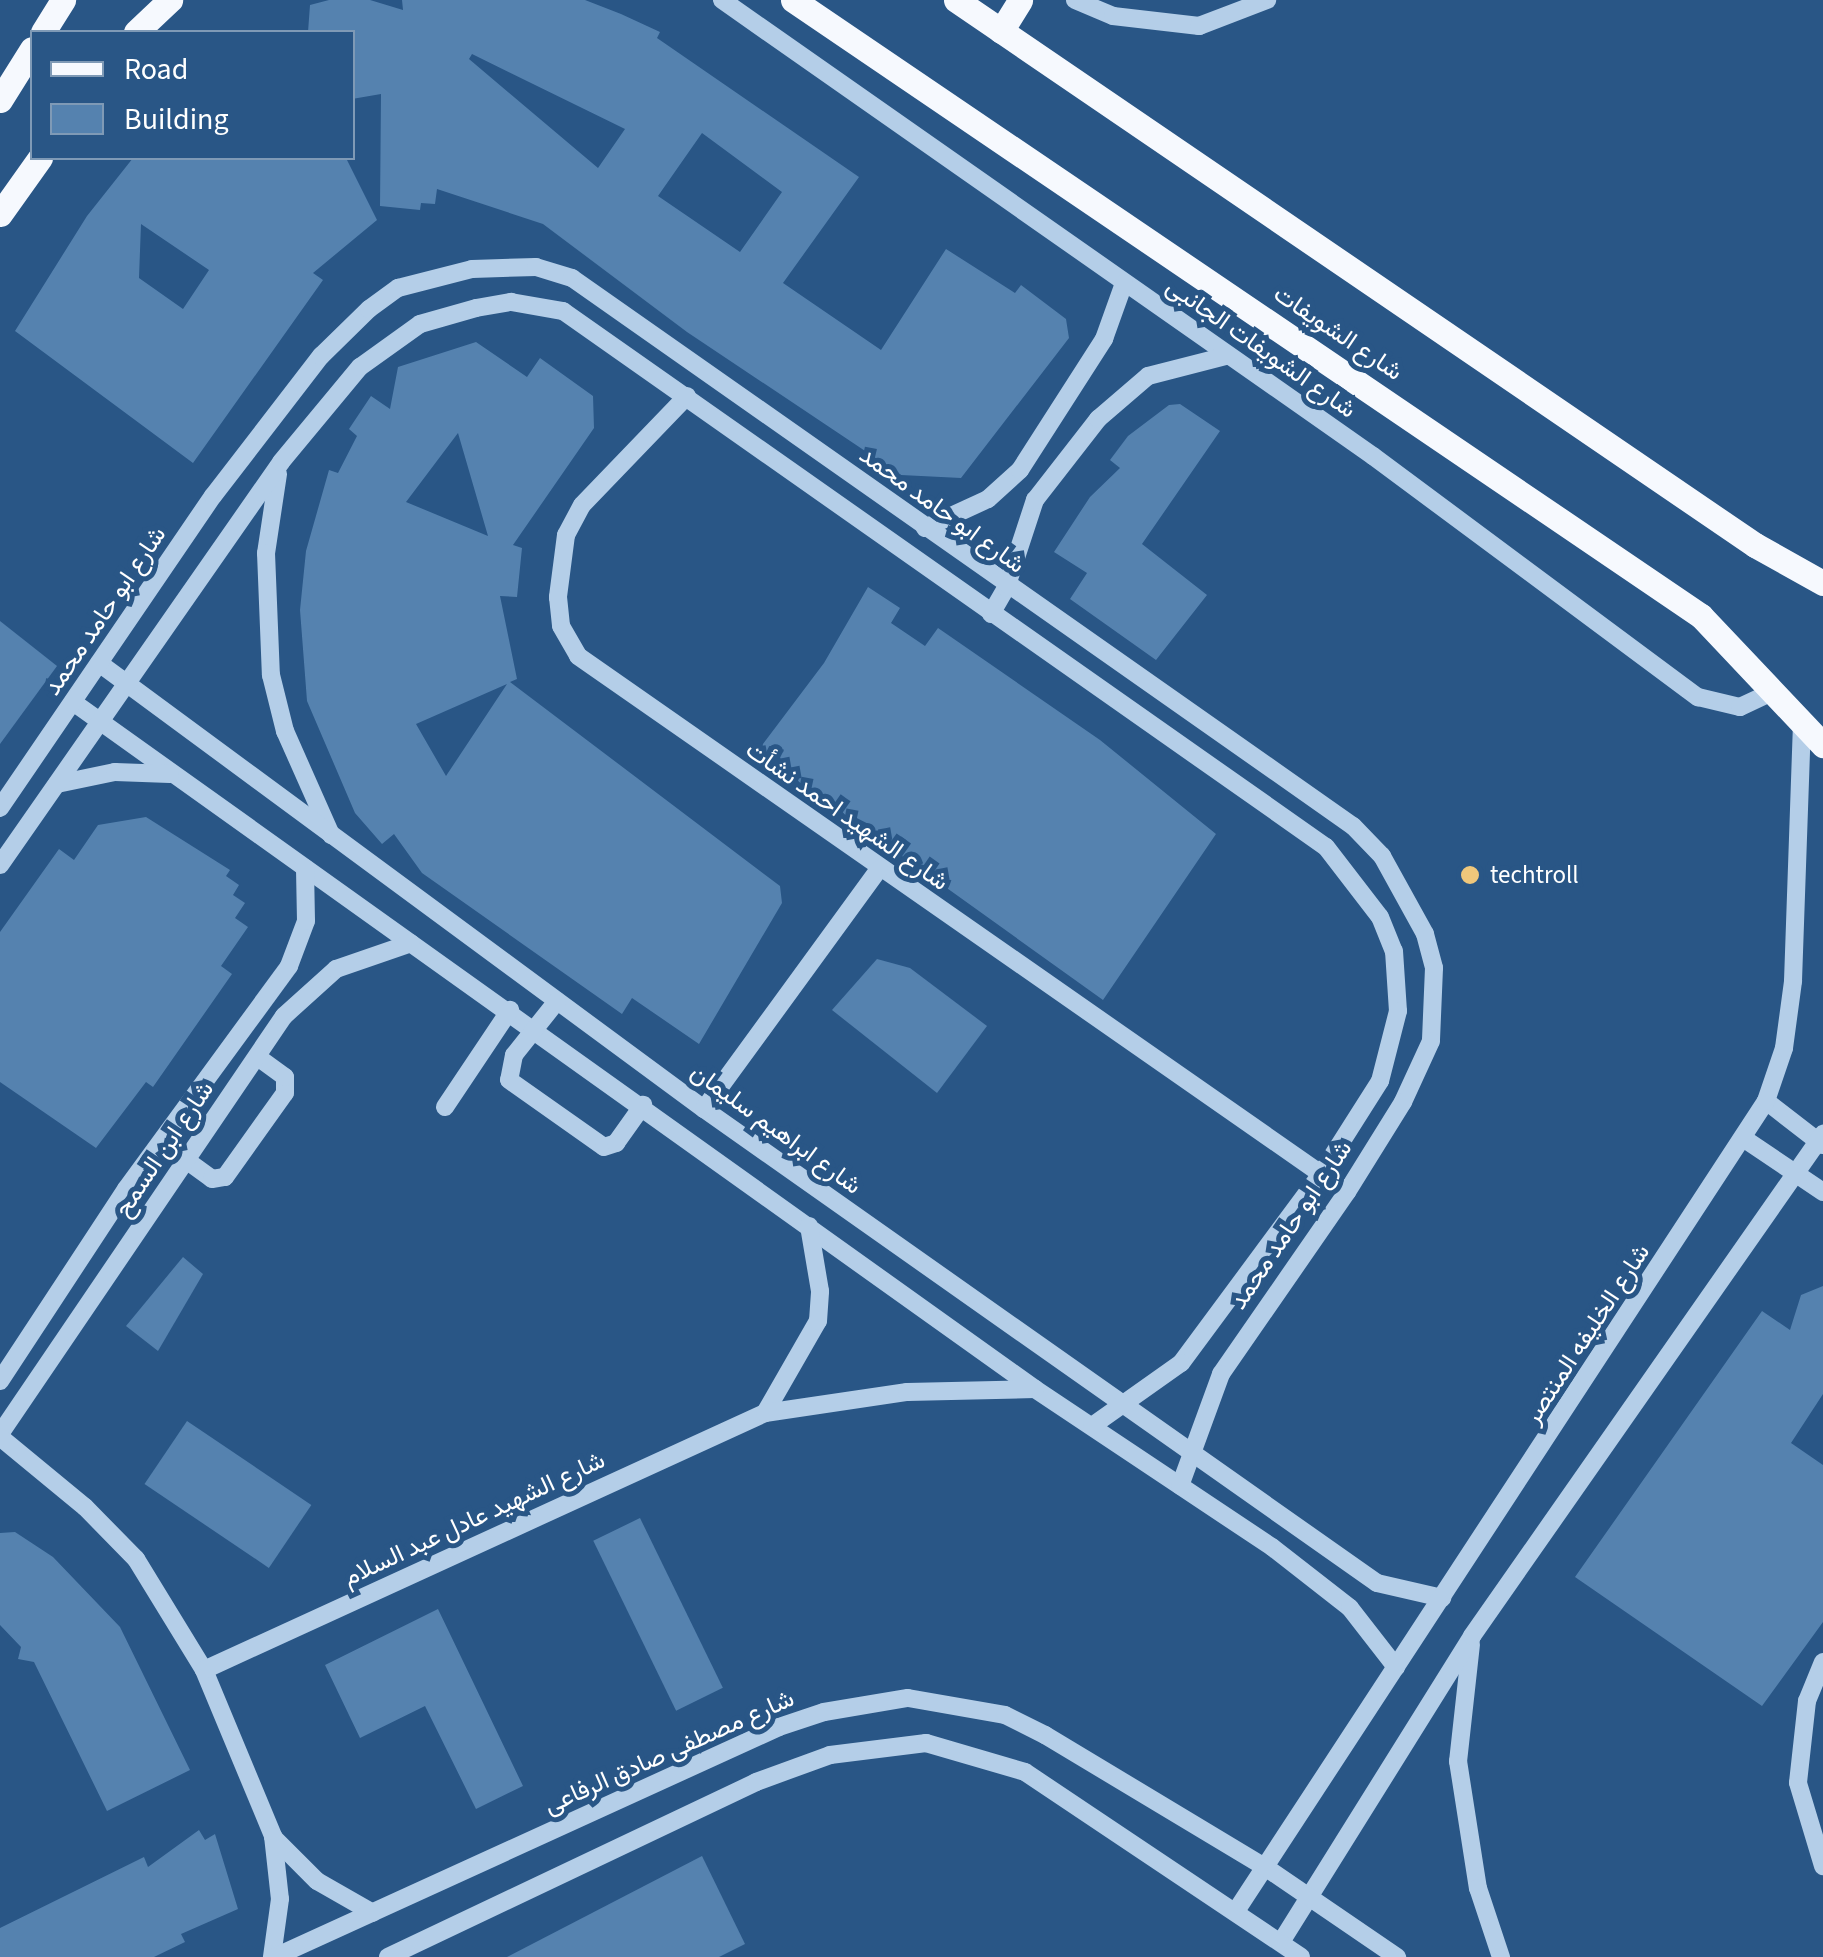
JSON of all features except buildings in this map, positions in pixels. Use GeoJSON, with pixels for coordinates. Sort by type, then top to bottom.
{"type":"FeatureCollection","features":[{"type":"Feature","properties":{"kind":"main road"},"geometry":{"type":"LineString","coordinates":[[44,30],[63,0]]}},
{"type":"Feature","properties":{"kind":"main road"},"geometry":{"type":"LineString","coordinates":[[138,30],[170,0]]}},
{"type":"Feature","properties":{"kind":"main road","name":"شارع الشويفات"},"geometry":{"type":"LineString","coordinates":[[794,0],[1700,616],[1823,746]]}},
{"type":"Feature","properties":{"kind":"main road"},"geometry":{"type":"LineString","coordinates":[[956,0],[1755,546],[1823,583]]}},
{"type":"Feature","properties":{"kind":"main road"},"geometry":{"type":"LineString","coordinates":[[1001,31],[1020,0]]}},
{"type":"Feature","properties":{"kind":"main road"},"geometry":{"type":"LineString","coordinates":[[0,100],[30,52]]}},
{"type":"Feature","properties":{"kind":"main road"},"geometry":{"type":"LineString","coordinates":[[0,214],[39,160]]}},
{"type":"Feature","properties":{"kind":"street","name":"شارع الشويفات الجانبى"},"geometry":{"type":"LineString","coordinates":[[722,0],[1124,283],[1698,697],[1740,707],[1775,691]]}},
{"type":"Feature","properties":{"kind":"street"},"geometry":{"type":"LineString","coordinates":[[1075,0],[1112,16],[1200,26],[1267,0]]}},
{"type":"Feature","properties":{"kind":"street"},"geometry":{"type":"LineString","coordinates":[[508,266],[511,302]]}},
{"type":"Feature","properties":{"kind":"street","name":"شارع ابو حامد محمد"},"geometry":{"type":"LineString","coordinates":[[0,808],[213,496],[333,344],[398,288],[508,266],[572,278],[1006,588],[1354,826],[1404,891],[1434,968],[1432,1042],[1403,1102],[1346,1192],[1221,1374],[1180,1486]]}},
{"type":"Feature","properties":{"kind":"street"},"geometry":{"type":"LineString","coordinates":[[924,528],[988,499],[1020,470],[1110,328],[1124,283]]}},
{"type":"Feature","properties":{"kind":"street","name":"شارع ابو حامد محمد"},"geometry":{"type":"LineString","coordinates":[[0,865],[317,413],[388,343],[420,324],[511,302],[563,311],[1326,847],[1380,917],[1394,952],[1393,1045],[1380,1081],[1321,1174],[1180,1363],[1092,1426]]}},
{"type":"Feature","properties":{"kind":"street"},"geometry":{"type":"LineString","coordinates":[[990,614],[1006,588],[1035,500],[1098,419],[1148,376],[1226,356]]}},
{"type":"Feature","properties":{"kind":"street","name":"شارع الشهيد احمد نشأت"},"geometry":{"type":"LineString","coordinates":[[687,396],[582,505],[558,566],[561,626],[598,676],[1346,1192]]}},
{"type":"Feature","properties":{"kind":"street"},"geometry":{"type":"LineString","coordinates":[[281,462],[266,552],[271,675],[285,732],[333,840]]}},
{"type":"Feature","properties":{"kind":"street","name":"شارع ابراهيم سليمان"},"geometry":{"type":"LineString","coordinates":[[99,663],[333,840],[704,1109],[1120,1404],[1194,1450],[1377,1583],[1442,1598]]}},
{"type":"Feature","properties":{"kind":"street"},"geometry":{"type":"LineString","coordinates":[[73,702],[538,1028],[1036,1389],[1350,1608],[1396,1667]]}},
{"type":"Feature","properties":{"kind":"street","name":"شارع الخليفه المنتصر"},"geometry":{"type":"LineString","coordinates":[[1236,1911],[1746,1140],[1766,1101],[1784,1048],[1793,981],[1802,723]]}},
{"type":"Feature","properties":{"kind":"street"},"geometry":{"type":"LineString","coordinates":[[57,784],[116,772],[174,775]]}},
{"type":"Feature","properties":{"kind":"street","name":"شارع ابن السمح"},"geometry":{"type":"LineString","coordinates":[[0,1381],[126,1188],[289,966],[306,921],[305,868]]}},
{"type":"Feature","properties":{"kind":"street"},"geometry":{"type":"LineString","coordinates":[[704,1109],[879,869]]}},
{"type":"Feature","properties":{"kind":"street","name":"شارع ابن السمح"},"geometry":{"type":"LineString","coordinates":[[0,1436],[257,1056],[310,988],[360,958],[411,942]]}},
{"type":"Feature","properties":{"kind":"street"},"geometry":{"type":"LineString","coordinates":[[557,1001],[514,1055],[509,1080],[604,1147],[616,1143],[643,1106]]}},
{"type":"Feature","properties":{"kind":"street"},"geometry":{"type":"LineString","coordinates":[[445,1107],[510,1010]]}},
{"type":"Feature","properties":{"kind":"street"},"geometry":{"type":"LineString","coordinates":[[186,1160],[212,1178],[225,1177],[284,1093],[286,1077],[257,1056]]}},
{"type":"Feature","properties":{"kind":"street"},"geometry":{"type":"LineString","coordinates":[[1282,1942],[1472,1636],[1821,1140],[1766,1101]]}},
{"type":"Feature","properties":{"kind":"street"},"geometry":{"type":"LineString","coordinates":[[1746,1140],[1823,1192]]}},
{"type":"Feature","properties":{"kind":"street"},"geometry":{"type":"LineString","coordinates":[[766,1413],[818,1321],[820,1291],[809,1226]]}},
{"type":"Feature","properties":{"kind":"street"},"geometry":{"type":"LineString","coordinates":[[1227,1302],[1256,1322]]}},
{"type":"Feature","properties":{"kind":"street","name":"شارع الشهيد عادل عبد السلام"},"geometry":{"type":"LineString","coordinates":[[204,1670],[766,1413],[907,1392],[1036,1389]]}},
{"type":"Feature","properties":{"kind":"street"},"geometry":{"type":"LineString","coordinates":[[0,1436],[85,1507],[136,1559],[204,1670],[273,1836],[280,1900],[274,1957]]}},
{"type":"Feature","properties":{"kind":"street"},"geometry":{"type":"LineString","coordinates":[[1472,1636],[1458,1761],[1478,1888],[1501,1957]]}},
{"type":"Feature","properties":{"kind":"street"},"geometry":{"type":"LineString","coordinates":[[1823,1662],[1807,1701],[1798,1783],[1823,1866]]}},
{"type":"Feature","properties":{"kind":"street","name":"شارع مصطفى صادق الرفاعى"},"geometry":{"type":"LineString","coordinates":[[274,1957],[779,1727],[908,1698],[990,1712],[1046,1734],[1265,1866],[1397,1957]]}},
{"type":"Feature","properties":{"kind":"street"},"geometry":{"type":"LineString","coordinates":[[388,1957],[756,1782],[830,1755],[926,1743],[1025,1772],[1301,1957]]}},
{"type":"Feature","properties":{"kind":"street"},"geometry":{"type":"LineString","coordinates":[[273,1836],[317,1881],[372,1913]]}},
{"type":"Feature","properties":{"kind":"place","name":"techtroll"},"geometry":{"type":"Point","coordinates":[1470,875]}}]}
